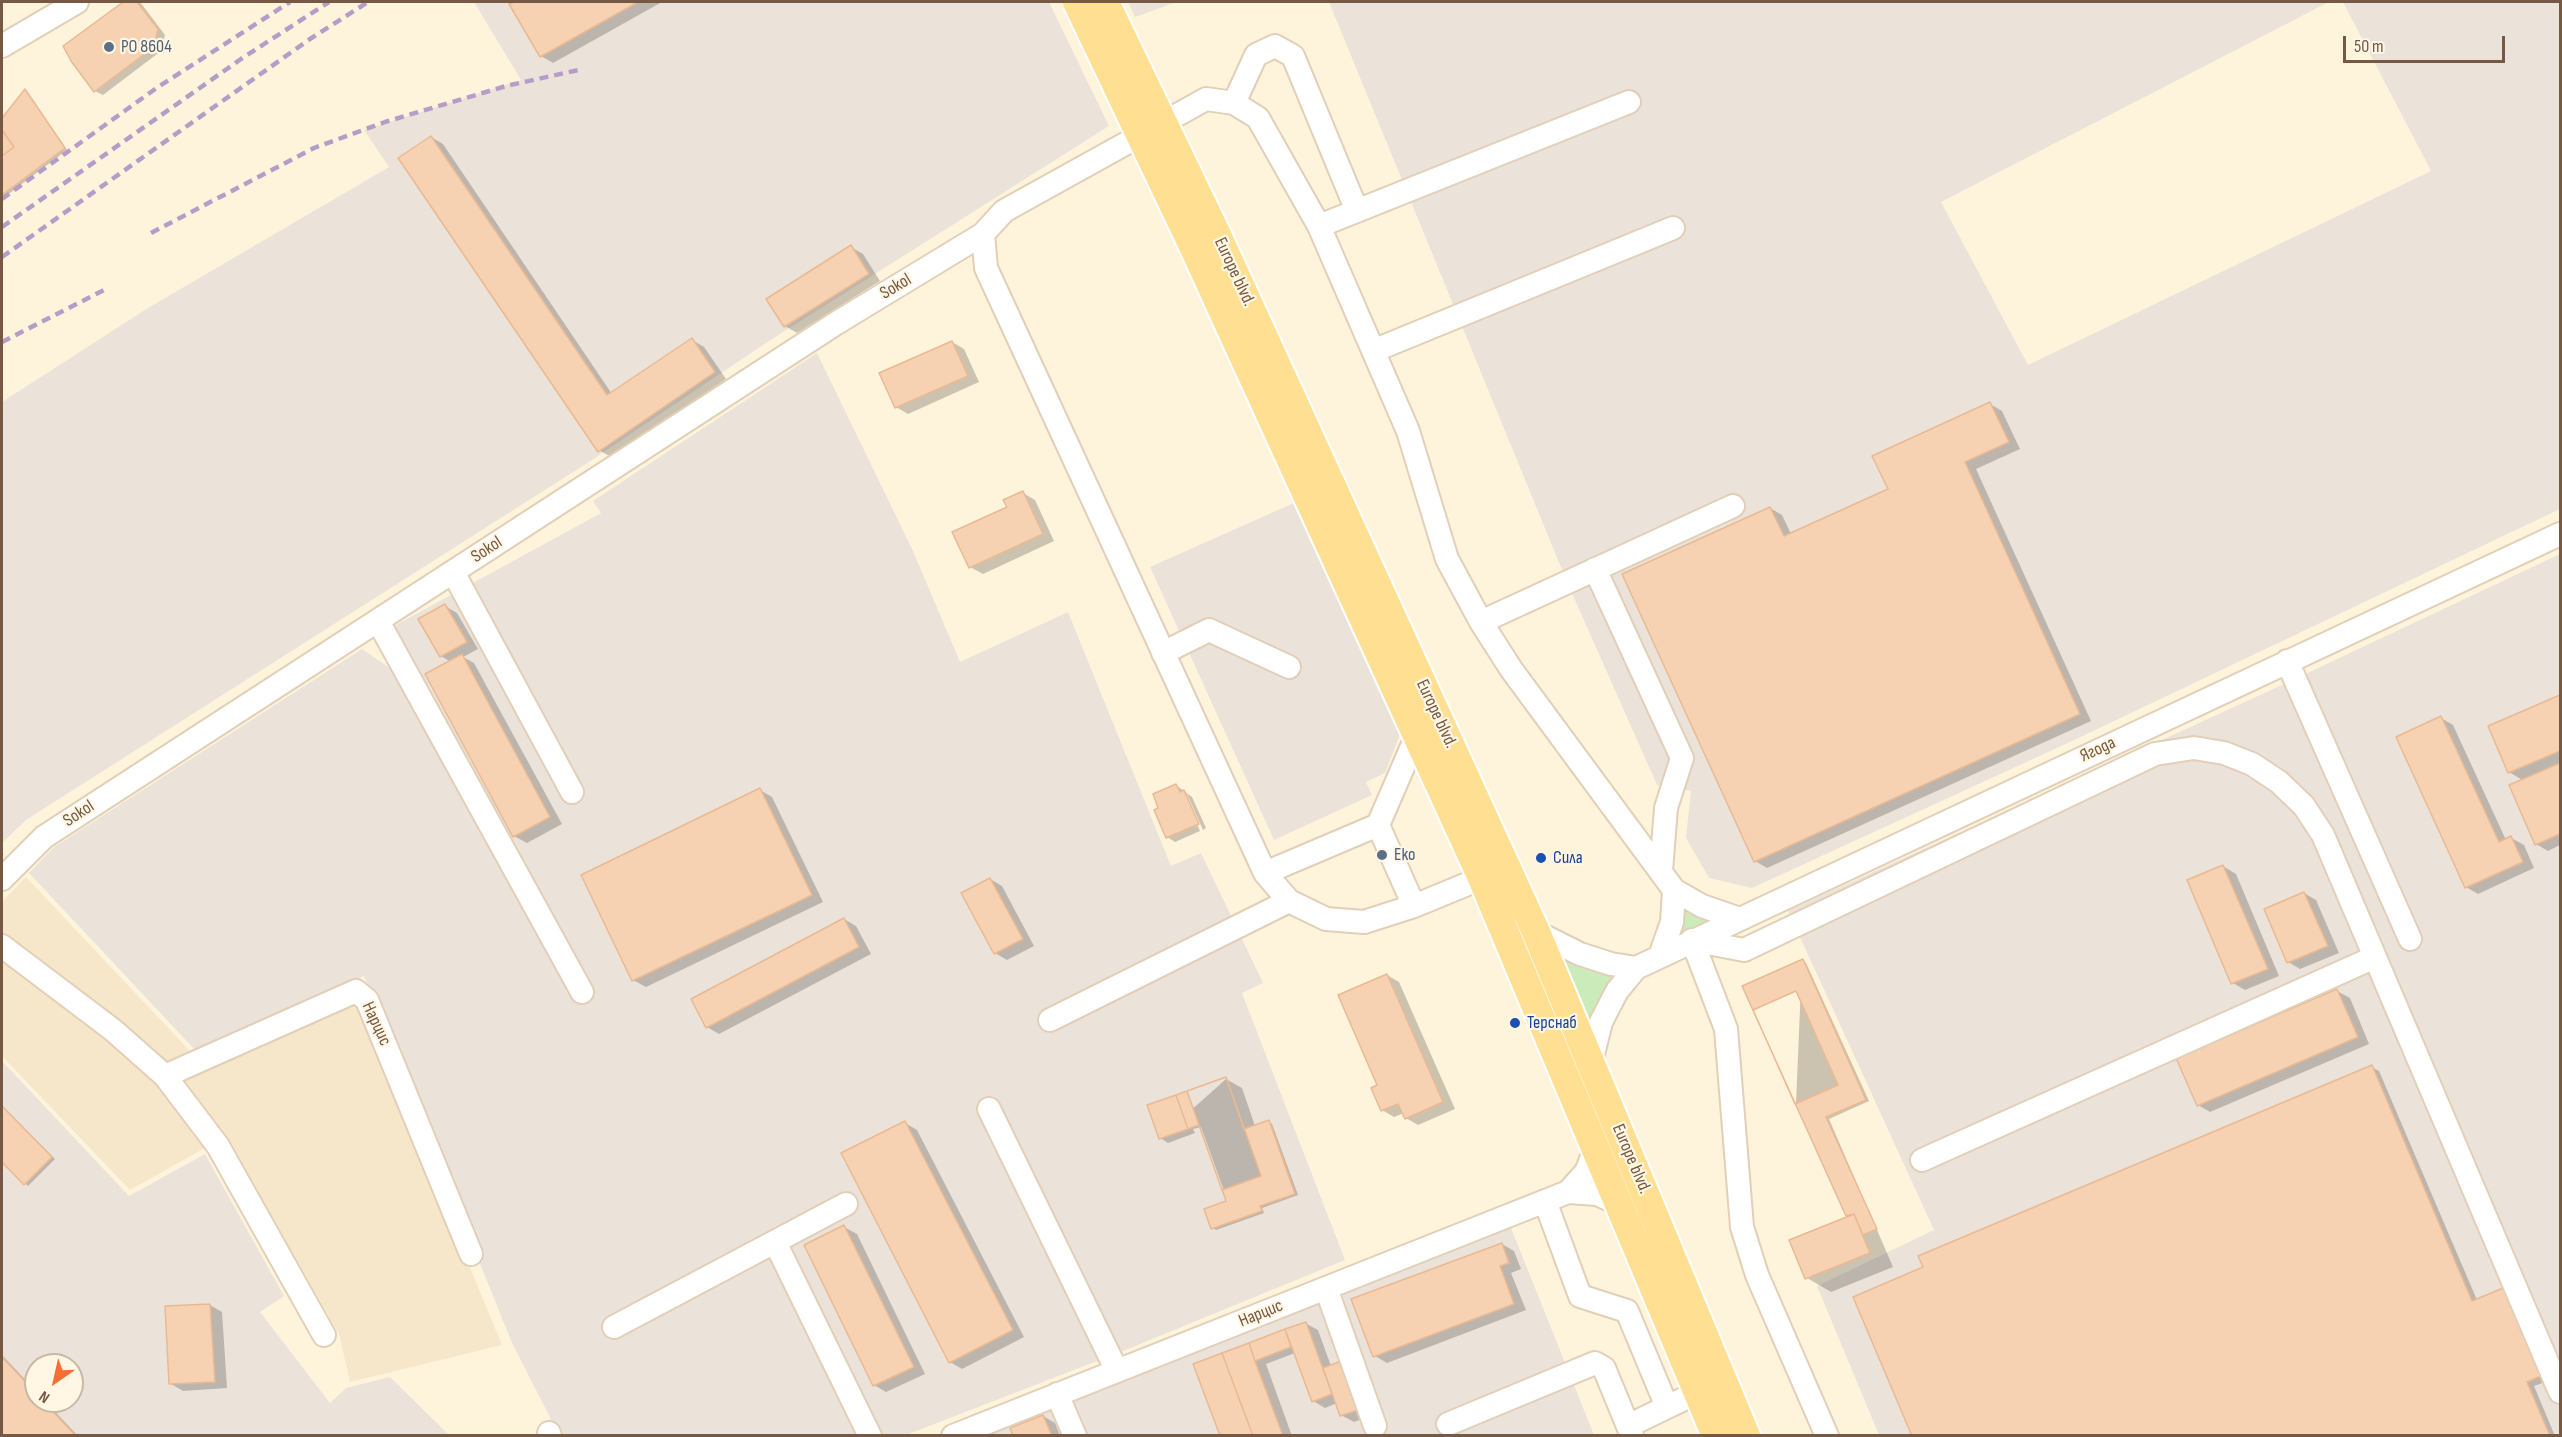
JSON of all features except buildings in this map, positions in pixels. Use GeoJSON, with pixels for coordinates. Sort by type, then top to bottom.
{"type":"FeatureCollection","features":[{"type":"Feature","properties":{"kind":"main road","name":"Europe blvd."},"geometry":{"type":"LineString","coordinates":[[1077,2],[1205,240],[1536,932],[1746,1436]]}},
{"type":"Feature","properties":{"kind":"main road","name":"Europe blvd."},"geometry":{"type":"LineString","coordinates":[[1105,2],[1417,735],[1482,878],[1716,1436]]}},
{"type":"Feature","properties":{"kind":"street"},"geometry":{"type":"LineString","coordinates":[[2,46],[77,2]]}},
{"type":"Feature","properties":{"kind":"street"},"geometry":{"type":"LineString","coordinates":[[1357,211],[1293,56],[1275,46],[1256,55],[1234,103],[1258,118],[1319,226],[1408,431],[1448,559],[1481,622],[1511,669],[1674,890],[1702,906],[1737,918]]}},
{"type":"Feature","properties":{"kind":"street","name":"Sokol"},"geometry":{"type":"LineString","coordinates":[[3,873],[44,837],[835,324],[983,234],[1004,211],[1206,99],[1234,103]]}},
{"type":"Feature","properties":{"kind":"street"},"geometry":{"type":"LineString","coordinates":[[1319,226],[1629,102]]}},
{"type":"Feature","properties":{"kind":"street"},"geometry":{"type":"LineString","coordinates":[[1373,351],[1673,228]]}},
{"type":"Feature","properties":{"kind":"street"},"geometry":{"type":"LineString","coordinates":[[983,234],[986,268],[1265,873],[1289,901],[1326,919],[1364,922],[1414,906],[1482,878]]}},
{"type":"Feature","properties":{"kind":"street"},"geometry":{"type":"LineString","coordinates":[[1481,622],[1733,506]]}},
{"type":"Feature","properties":{"kind":"street","name":"Ягода"},"geometry":{"type":"LineString","coordinates":[[1636,968],[1737,918],[2560,534]]}},
{"type":"Feature","properties":{"kind":"street"},"geometry":{"type":"LineString","coordinates":[[1595,569],[1682,758],[1666,808],[1661,871]]}},
{"type":"Feature","properties":{"kind":"street"},"geometry":{"type":"LineString","coordinates":[[453,572],[572,792]]}},
{"type":"Feature","properties":{"kind":"street"},"geometry":{"type":"LineString","coordinates":[[378,621],[582,993]]}},
{"type":"Feature","properties":{"kind":"street"},"geometry":{"type":"LineString","coordinates":[[1163,653],[1209,630],[1289,667]]}},
{"type":"Feature","properties":{"kind":"street"},"geometry":{"type":"LineString","coordinates":[[2287,661],[2410,939]]}},
{"type":"Feature","properties":{"kind":"street"},"geometry":{"type":"LineString","coordinates":[[1265,873],[1378,825],[1417,735]]}},
{"type":"Feature","properties":{"kind":"street"},"geometry":{"type":"LineString","coordinates":[[1692,940],[1744,950],[2155,754],[2194,748],[2224,753],[2252,764],[2279,782],[2304,806],[2323,834],[2560,1392]]}},
{"type":"Feature","properties":{"kind":"street"},"geometry":{"type":"LineString","coordinates":[[1378,825],[1414,906]]}},
{"type":"Feature","properties":{"kind":"street"},"geometry":{"type":"LineString","coordinates":[[1660,956],[1672,922],[1674,890]]}},
{"type":"Feature","properties":{"kind":"street"},"geometry":{"type":"LineString","coordinates":[[1050,1020],[1289,901]]}},
{"type":"Feature","properties":{"kind":"street"},"geometry":{"type":"LineString","coordinates":[[1536,932],[1580,954],[1611,964],[1636,968]]}},
{"type":"Feature","properties":{"kind":"street"},"geometry":{"type":"LineString","coordinates":[[1692,940],[1726,1029],[1742,1227],[1757,1275],[1827,1436]]}},
{"type":"Feature","properties":{"kind":"street"},"geometry":{"type":"LineString","coordinates":[[2,946],[113,1029],[165,1076],[218,1146],[324,1335]]}},
{"type":"Feature","properties":{"kind":"street"},"geometry":{"type":"LineString","coordinates":[[1922,1160],[2374,957]]}},
{"type":"Feature","properties":{"kind":"street"},"geometry":{"type":"LineString","coordinates":[[1591,1062],[1601,1022],[1617,991],[1636,968]]}},
{"type":"Feature","properties":{"kind":"street","name":"Нарцис"},"geometry":{"type":"LineString","coordinates":[[165,1076],[356,991],[367,1000],[471,1254]]}},
{"type":"Feature","properties":{"kind":"street"},"geometry":{"type":"LineString","coordinates":[[989,1109],[1117,1371]]}},
{"type":"Feature","properties":{"kind":"street"},"geometry":{"type":"LineString","coordinates":[[1568,1192],[1586,1172],[1595,1150]]}},
{"type":"Feature","properties":{"kind":"street"},"geometry":{"type":"LineString","coordinates":[[1568,1192],[1596,1194],[1617,1203]]}},
{"type":"Feature","properties":{"kind":"street","name":"Нарцис"},"geometry":{"type":"LineString","coordinates":[[953,1436],[981,1430],[1057,1394],[1568,1192]]}},
{"type":"Feature","properties":{"kind":"street"},"geometry":{"type":"LineString","coordinates":[[1545,1201],[1580,1296],[1627,1311],[1667,1407]]}},
{"type":"Feature","properties":{"kind":"street"},"geometry":{"type":"LineString","coordinates":[[614,1327],[846,1204]]}},
{"type":"Feature","properties":{"kind":"street"},"geometry":{"type":"LineString","coordinates":[[775,1242],[870,1436]]}},
{"type":"Feature","properties":{"kind":"street"},"geometry":{"type":"LineString","coordinates":[[1326,1288],[1376,1426]]}},
{"type":"Feature","properties":{"kind":"street"},"geometry":{"type":"LineString","coordinates":[[1448,1424],[1595,1363],[1604,1368],[1630,1431],[1667,1407],[1698,1392]]}},
{"type":"Feature","properties":{"kind":"street"},"geometry":{"type":"LineString","coordinates":[[1057,1394],[1075,1436]]}},
{"type":"Feature","properties":{"kind":"shaded area"},"geometry":{"type":"Polygon","coordinates":[[[474,2],[1049,2],[1109,126],[769,341],[592,460],[26,820],[2,843],[2,402],[148,308],[389,167],[364,130],[521,80],[474,2]]]}},
{"type":"Feature","properties":{"kind":"shaded area"},"geometry":{"type":"Polygon","coordinates":[[[1128,2],[1177,2],[1135,17],[1128,2]]]}},
{"type":"Feature","properties":{"kind":"shaded area"},"geometry":{"type":"Polygon","coordinates":[[[1329,2],[2329,2],[1941,202],[2028,365],[2431,171],[2343,2],[2560,2],[2560,509],[2070,742],[1752,888],[1709,878],[1686,838],[1691,791],[1657,785],[1567,582],[1329,2]]]}},
{"type":"Feature","properties":{"kind":"shaded area"},"geometry":{"type":"Polygon","coordinates":[[[817,353],[913,551],[960,662],[1068,612],[1171,866],[1201,853],[1263,983],[1242,993],[1345,1260],[1123,1351],[906,1435],[559,1435],[512,1343],[364,976],[197,1052],[29,873],[54,847],[362,649],[391,669],[411,659],[394,626],[601,513],[593,501],[817,353]]]}},
{"type":"Feature","properties":{"kind":"shaded area"},"geometry":{"type":"Polygon","coordinates":[[[1296,502],[1401,732],[1385,773],[1366,782],[1372,795],[1274,840],[1150,567],[1296,502]]]}},
{"type":"Feature","properties":{"kind":"shaded area"},"geometry":{"type":"Polygon","coordinates":[[[2560,554],[2560,1435],[1879,1435],[1817,1286],[1934,1230],[1788,911],[2282,685],[2560,554]]]}},
{"type":"Feature","properties":{"kind":"shaded area"},"geometry":{"type":"Polygon","coordinates":[[[26,877],[204,1066],[359,998],[502,1345],[350,1382],[339,1334],[226,1136],[130,1190],[2,1056],[2,902],[26,877]]]}},
{"type":"Feature","properties":{"kind":"shaded area"},"geometry":{"type":"Polygon","coordinates":[[[2,1061],[129,1196],[205,1154],[284,1296],[260,1312],[330,1403],[346,1388],[390,1377],[449,1435],[2,1435],[2,1061]]]}},
{"type":"Feature","properties":{"kind":"shaded area"},"geometry":{"type":"Polygon","coordinates":[[[1511,1228],[1594,1435],[985,1436],[1218,1342],[1511,1228]]]}},
{"type":"Feature","properties":{"kind":"green space"},"geometry":{"type":"Polygon","coordinates":[[[1674,890],[1737,918],[1660,956],[1674,890]]]}},
{"type":"Feature","properties":{"kind":"green space"},"geometry":{"type":"Polygon","coordinates":[[[1536,932],[1636,968],[1591,1062],[1536,932]]]}},
{"type":"Feature","properties":{"kind":"railway"},"geometry":{"type":"LineString","coordinates":[[2,199],[158,87],[290,2]]}},
{"type":"Feature","properties":{"kind":"railway"},"geometry":{"type":"LineString","coordinates":[[2,227],[241,59],[329,2]]}},
{"type":"Feature","properties":{"kind":"railway"},"geometry":{"type":"LineString","coordinates":[[2,257],[310,39],[368,2]]}},
{"type":"Feature","properties":{"kind":"railway"},"geometry":{"type":"LineString","coordinates":[[151,233],[314,148],[385,122],[506,86],[583,69]]}},
{"type":"Feature","properties":{"kind":"railway"},"geometry":{"type":"LineString","coordinates":[[2,342],[106,289]]}},
{"type":"Feature","properties":{"kind":"place","name":"PO 8604"},"geometry":{"type":"Point","coordinates":[109,47]}},
{"type":"Feature","properties":{"kind":"place","name":"Eko"},"geometry":{"type":"Point","coordinates":[1382,855]}},
{"type":"Feature","properties":{"kind":"place","name":"Сила"},"geometry":{"type":"Point","coordinates":[1541,858]}},
{"type":"Feature","properties":{"kind":"place","name":"Терснаб"},"geometry":{"type":"Point","coordinates":[1515,1023]}}]}
